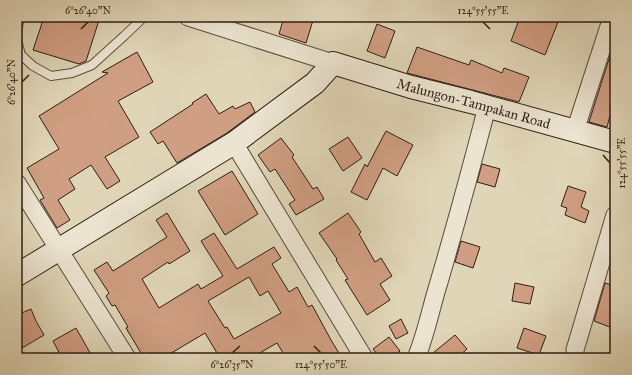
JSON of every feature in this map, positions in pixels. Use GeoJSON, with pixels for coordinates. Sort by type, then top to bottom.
{"type":"FeatureCollection","features":[{"type":"Feature","properties":{"kind":"main road","name":"Malungon-Tampakan Road"},"geometry":{"type":"LineString","coordinates":[[333,63],[411,87],[615,142]]}},
{"type":"Feature","properties":{"kind":"main road"},"geometry":{"type":"LineString","coordinates":[[17,275],[234,143],[316,83],[333,63]]}},
{"type":"Feature","properties":{"kind":"street"},"geometry":{"type":"LineString","coordinates":[[188,17],[333,63]]}},
{"type":"Feature","properties":{"kind":"street"},"geometry":{"type":"LineString","coordinates":[[575,131],[612,17]]}},
{"type":"Feature","properties":{"kind":"street"},"geometry":{"type":"LineString","coordinates":[[416,358],[421,347],[487,107]]}},
{"type":"Feature","properties":{"kind":"street"},"geometry":{"type":"LineString","coordinates":[[234,143],[364,358]]}},
{"type":"Feature","properties":{"kind":"street"},"geometry":{"type":"LineString","coordinates":[[17,183],[127,358]]}},
{"type":"Feature","properties":{"kind":"street"},"geometry":{"type":"LineString","coordinates":[[575,350],[615,215]]}},
{"type":"Feature","properties":{"kind":"lane"},"geometry":{"type":"LineString","coordinates":[[17,32],[20,17]]}},
{"type":"Feature","properties":{"kind":"lane"},"geometry":{"type":"LineString","coordinates":[[17,40],[21,55],[33,66],[51,76],[72,73],[92,65],[144,17]]}},
{"type":"Feature","properties":{"kind":"building"},"geometry":{"type":"Polygon","coordinates":[[[44,17],[100,17],[86,61],[79,64],[33,50],[44,17]]]}},
{"type":"Feature","properties":{"kind":"building"},"geometry":{"type":"Polygon","coordinates":[[[284,17],[314,17],[306,43],[279,34],[284,17]]]}},
{"type":"Feature","properties":{"kind":"building"},"geometry":{"type":"Polygon","coordinates":[[[520,17],[560,17],[545,55],[511,41],[520,17]]]}},
{"type":"Feature","properties":{"kind":"building"},"geometry":{"type":"Polygon","coordinates":[[[377,24],[395,31],[385,58],[367,51],[377,24]]]}},
{"type":"Feature","properties":{"kind":"building"},"geometry":{"type":"Polygon","coordinates":[[[615,40],[615,105],[613,104],[607,127],[589,122],[615,40]]]}},
{"type":"Feature","properties":{"kind":"building"},"geometry":{"type":"Polygon","coordinates":[[[417,47],[469,65],[471,60],[502,73],[504,68],[529,77],[519,102],[407,73],[417,47]]]}},
{"type":"Feature","properties":{"kind":"building"},"geometry":{"type":"Polygon","coordinates":[[[137,52],[153,82],[118,101],[139,137],[105,157],[120,181],[107,189],[91,165],[69,179],[75,189],[58,200],[70,220],[57,228],[40,200],[44,198],[27,168],[59,149],[39,116],[108,73],[102,72],[137,52]]]}},
{"type":"Feature","properties":{"kind":"building"},"geometry":{"type":"Polygon","coordinates":[[[206,94],[219,114],[233,106],[235,109],[250,102],[255,112],[227,133],[177,163],[163,141],[158,144],[150,132],[206,94]]]}},
{"type":"Feature","properties":{"kind":"building"},"geometry":{"type":"Polygon","coordinates":[[[386,131],[413,145],[397,176],[383,168],[367,200],[351,192],[365,164],[367,167],[386,131]]]}},
{"type":"Feature","properties":{"kind":"building"},"geometry":{"type":"Polygon","coordinates":[[[348,137],[362,158],[343,171],[329,149],[348,137]]]}},
{"type":"Feature","properties":{"kind":"building"},"geometry":{"type":"Polygon","coordinates":[[[281,138],[294,155],[292,157],[313,189],[317,187],[324,199],[296,215],[289,204],[295,200],[275,169],[270,172],[258,155],[281,138]]]}},
{"type":"Feature","properties":{"kind":"building"},"geometry":{"type":"Polygon","coordinates":[[[482,164],[500,169],[495,187],[477,182],[482,164]]]}},
{"type":"Feature","properties":{"kind":"building"},"geometry":{"type":"Polygon","coordinates":[[[232,171],[258,214],[225,235],[198,191],[232,171]]]}},
{"type":"Feature","properties":{"kind":"building"},"geometry":{"type":"Polygon","coordinates":[[[568,186],[586,192],[581,207],[589,211],[585,223],[565,215],[567,208],[561,206],[568,186]]]}},
{"type":"Feature","properties":{"kind":"building"},"geometry":{"type":"Polygon","coordinates":[[[167,213],[190,251],[169,264],[168,262],[142,279],[159,308],[198,284],[201,289],[223,276],[201,241],[214,233],[237,269],[274,247],[281,258],[272,264],[289,292],[297,287],[308,307],[312,305],[342,358],[286,358],[277,343],[251,358],[220,358],[205,333],[163,358],[144,358],[126,328],[128,327],[115,305],[112,306],[106,296],[109,293],[94,270],[107,262],[113,271],[167,237],[156,220],[167,213]],[[249,277],[208,301],[225,328],[227,327],[234,339],[281,313],[268,291],[260,296],[249,277]]]}},
{"type":"Feature","properties":{"kind":"building"},"geometry":{"type":"Polygon","coordinates":[[[348,213],[361,232],[359,234],[375,262],[381,258],[392,276],[380,284],[390,300],[367,315],[345,280],[348,279],[336,260],[337,259],[319,233],[348,213]]]}},
{"type":"Feature","properties":{"kind":"building"},"geometry":{"type":"Polygon","coordinates":[[[461,241],[480,247],[473,268],[455,262],[461,241]]]}},
{"type":"Feature","properties":{"kind":"building"},"geometry":{"type":"Polygon","coordinates":[[[515,283],[534,287],[530,304],[512,301],[515,283]]]}},
{"type":"Feature","properties":{"kind":"building"},"geometry":{"type":"Polygon","coordinates":[[[605,283],[615,286],[615,329],[594,321],[605,283]]]}},
{"type":"Feature","properties":{"kind":"building"},"geometry":{"type":"Polygon","coordinates":[[[31,309],[44,335],[17,351],[17,315],[31,309]]]}},
{"type":"Feature","properties":{"kind":"building"},"geometry":{"type":"Polygon","coordinates":[[[401,319],[408,333],[396,339],[389,326],[401,319]]]}},
{"type":"Feature","properties":{"kind":"building"},"geometry":{"type":"Polygon","coordinates":[[[76,328],[93,358],[62,358],[53,341],[76,328]]]}},
{"type":"Feature","properties":{"kind":"building"},"geometry":{"type":"Polygon","coordinates":[[[524,328],[546,336],[539,355],[517,348],[524,328]]]}},
{"type":"Feature","properties":{"kind":"building"},"geometry":{"type":"Polygon","coordinates":[[[455,335],[467,349],[457,358],[427,358],[455,335]]]}},
{"type":"Feature","properties":{"kind":"building"},"geometry":{"type":"Polygon","coordinates":[[[389,337],[400,351],[390,358],[380,358],[373,349],[389,337]]]}}]}
